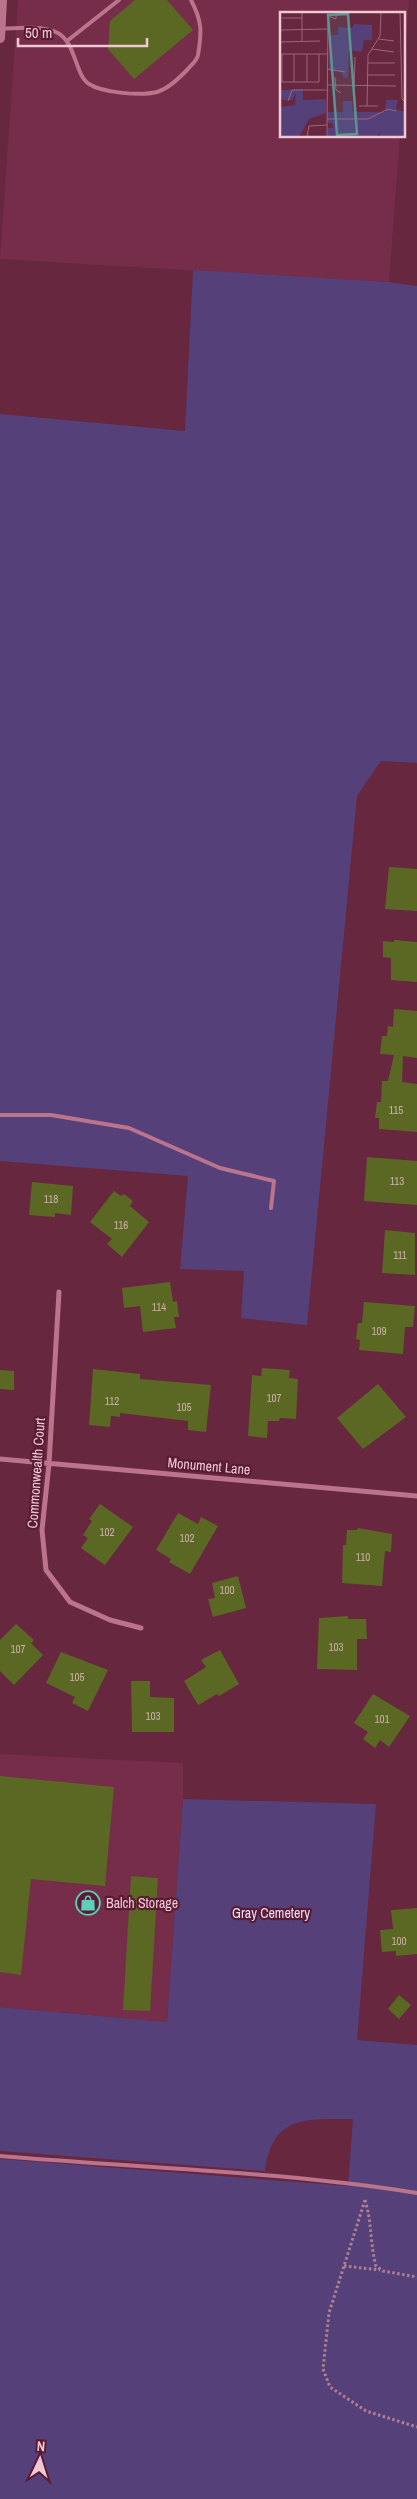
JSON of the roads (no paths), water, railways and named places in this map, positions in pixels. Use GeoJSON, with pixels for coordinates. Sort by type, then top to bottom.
{"type":"FeatureCollection","features":[{"type":"Feature","properties":{"kind":"street"},"geometry":{"type":"LineString","coordinates":[[0,33],[2,0]]}},
{"type":"Feature","properties":{"kind":"street","name":"Commonwealth Court"},"geometry":{"type":"LineString","coordinates":[[59,1292],[49,1464],[42,1530],[46,1570],[70,1602],[110,1620],[141,1628]]}},
{"type":"Feature","properties":{"kind":"street","name":"Monument Lane"},"geometry":{"type":"LineString","coordinates":[[0,1459],[417,1496]]}},
{"type":"Feature","properties":{"kind":"lane"},"geometry":{"type":"LineString","coordinates":[[67,41],[119,0]]}},
{"type":"Feature","properties":{"kind":"lane"},"geometry":{"type":"LineString","coordinates":[[0,33],[44,30],[57,33],[67,41],[87,82],[98,88],[126,93],[156,92],[172,84],[197,59],[200,42],[200,17],[191,0]]}},
{"type":"Feature","properties":{"kind":"lane"},"geometry":{"type":"LineString","coordinates":[[0,1115],[51,1115],[129,1128],[220,1168],[274,1181],[270,1208]]}},
{"type":"Feature","properties":{"kind":"lane"},"geometry":{"type":"LineString","coordinates":[[0,2156],[183,2167],[334,2181],[417,2194]]}},
{"type":"Feature","properties":{"kind":"place","name":"Balch Storage"},"geometry":{"type":"Point","coordinates":[88,1903]}},
{"type":"Feature","properties":{"kind":"park label","name":"Gray Cemetery"},"geometry":{"type":"Point","coordinates":[271,1913]}}]}
